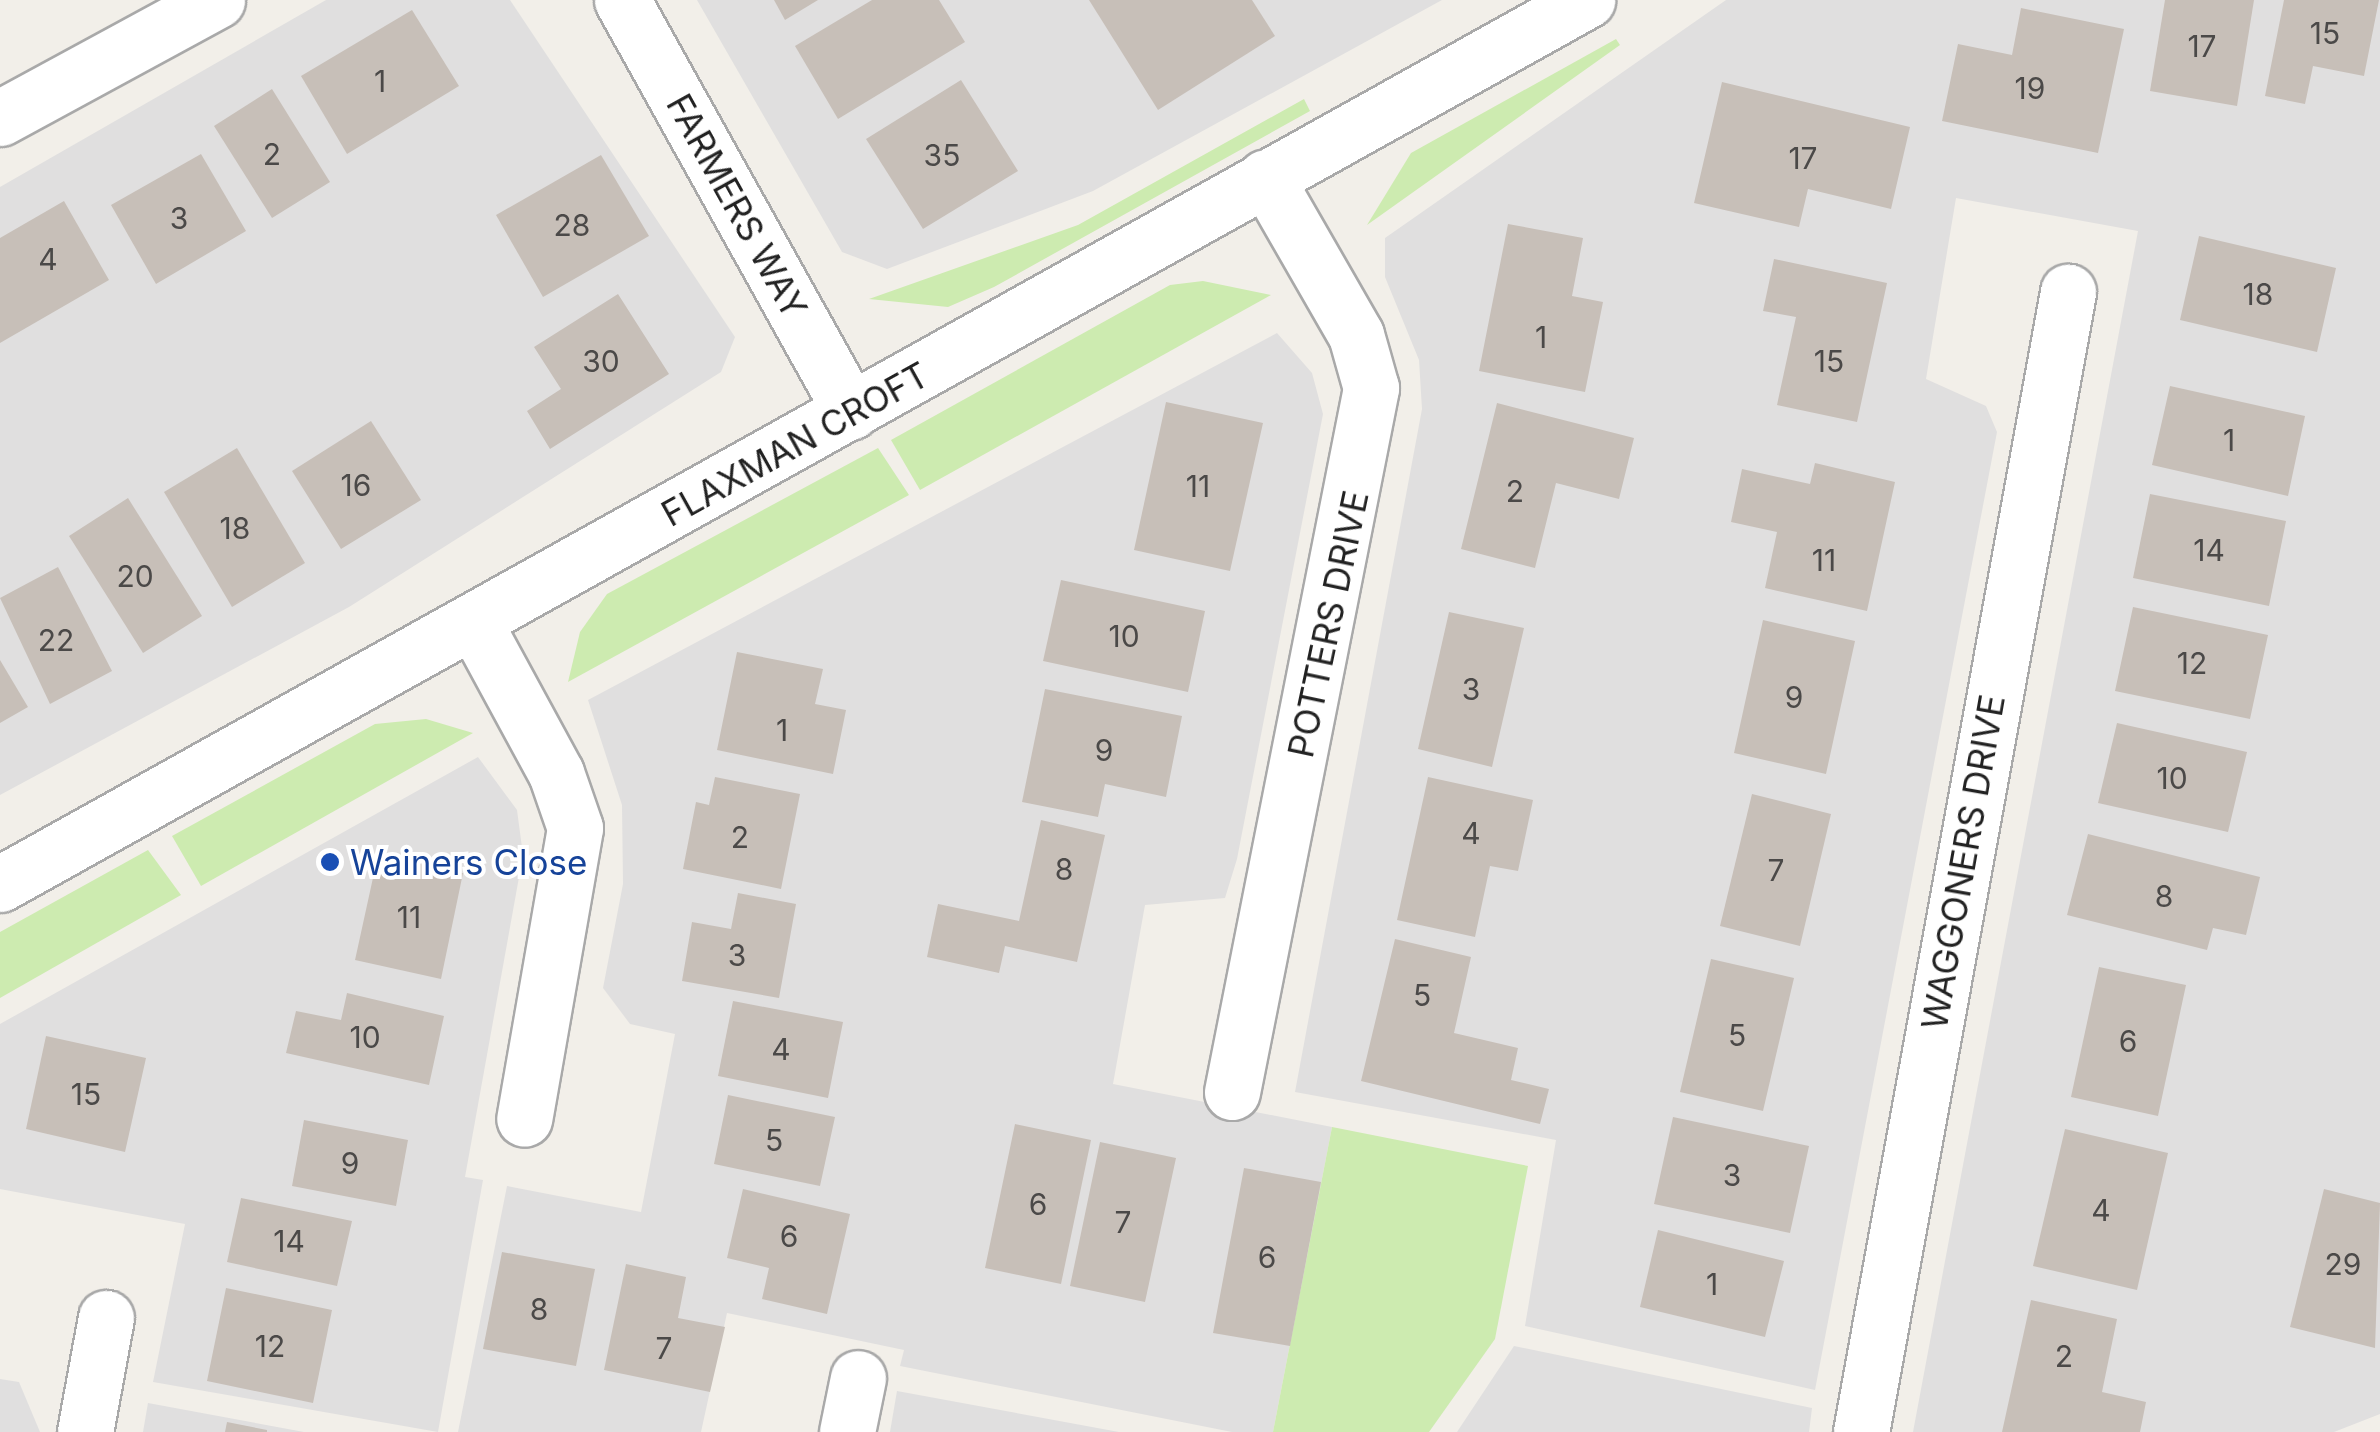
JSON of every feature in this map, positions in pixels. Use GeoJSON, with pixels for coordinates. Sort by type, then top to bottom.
{"type":"FeatureCollection","features":[{"type":"Feature","properties":{"kind":"street"},"geometry":{"type":"LineString","coordinates":[[0,118],[216,0]]}},
{"type":"Feature","properties":{"kind":"street","name":"FARMERS WAY"},"geometry":{"type":"LineString","coordinates":[[622,0],[851,412]]}},
{"type":"Feature","properties":{"kind":"street","name":"FLAXMAN CROFT"},"geometry":{"type":"LineString","coordinates":[[0,884],[475,624],[1265,177],[1587,0]]}},
{"type":"Feature","properties":{"kind":"street","name":"POTTERS DRIVE"},"geometry":{"type":"LineString","coordinates":[[1232,1092],[1370,388],[1356,335],[1265,177]]}},
{"type":"Feature","properties":{"kind":"street","name":"WAGGONERS DRIVE"},"geometry":{"type":"LineString","coordinates":[[1861,1432],[2068,292]]}},
{"type":"Feature","properties":{"kind":"street"},"geometry":{"type":"LineString","coordinates":[[475,624],[556,772],[575,828],[524,1119]]}},
{"type":"Feature","properties":{"kind":"street"},"geometry":{"type":"LineString","coordinates":[[85,1432],[106,1318]]}},
{"type":"Feature","properties":{"kind":"street"},"geometry":{"type":"LineString","coordinates":[[847,1432],[858,1378]]}},
{"type":"Feature","properties":{"kind":"shaded area"},"geometry":{"type":"Polygon","coordinates":[[[326,0],[510,0],[735,337],[721,372],[349,607],[0,795],[0,187],[326,0]]]}},
{"type":"Feature","properties":{"kind":"shaded area"},"geometry":{"type":"Polygon","coordinates":[[[697,0],[1442,0],[1093,191],[887,269],[842,252],[697,0]]]}},
{"type":"Feature","properties":{"kind":"shaded area"},"geometry":{"type":"Polygon","coordinates":[[[1726,0],[2380,0],[2380,1414],[2334,1432],[1913,1432],[2138,231],[1956,198],[1926,379],[1986,406],[1997,432],[1815,1390],[1525,1326],[1556,1140],[1295,1092],[1422,409],[1419,360],[1385,277],[1385,238],[1726,0]]]}},
{"type":"Feature","properties":{"kind":"shaded area"},"geometry":{"type":"Polygon","coordinates":[[[1277,333],[1312,373],[1323,414],[1237,859],[1225,898],[1145,905],[1113,1084],[1332,1127],[1273,1432],[1232,1432],[900,1366],[904,1350],[727,1313],[701,1432],[458,1432],[507,1186],[641,1212],[675,1034],[630,1024],[603,988],[623,884],[622,805],[588,700],[1277,333]]]}},
{"type":"Feature","properties":{"kind":"shaded area"},"geometry":{"type":"Polygon","coordinates":[[[478,757],[517,810],[523,855],[465,1177],[483,1180],[438,1432],[153,1382],[185,1224],[0,1189],[0,1024],[478,757]]]}},
{"type":"Feature","properties":{"kind":"shaded area"},"geometry":{"type":"Polygon","coordinates":[[[1514,1346],[1812,1408],[1809,1432],[1457,1432],[1514,1346]]]}},
{"type":"Feature","properties":{"kind":"shaded area"},"geometry":{"type":"Polygon","coordinates":[[[0,1379],[19,1382],[40,1432],[0,1432],[0,1379]]]}},
{"type":"Feature","properties":{"kind":"shaded area"},"geometry":{"type":"Polygon","coordinates":[[[897,1391],[1119,1432],[890,1432],[897,1391]]]}},
{"type":"Feature","properties":{"kind":"shaded area"},"geometry":{"type":"Polygon","coordinates":[[[148,1403],[304,1432],[143,1432],[148,1403]]]}},
{"type":"Feature","properties":{"kind":"green space"},"geometry":{"type":"Polygon","coordinates":[[[1616,39],[1620,45],[1367,225],[1411,153],[1616,39]]]}},
{"type":"Feature","properties":{"kind":"green space"},"geometry":{"type":"Polygon","coordinates":[[[1304,99],[1310,111],[994,287],[948,307],[869,299],[1078,225],[1304,99]]]}},
{"type":"Feature","properties":{"kind":"green space"},"geometry":{"type":"Polygon","coordinates":[[[1203,281],[1271,295],[920,490],[891,440],[1170,285],[1203,281]]]}},
{"type":"Feature","properties":{"kind":"green space"},"geometry":{"type":"Polygon","coordinates":[[[878,448],[909,495],[568,682],[580,632],[607,594],[878,448]]]}},
{"type":"Feature","properties":{"kind":"green space"},"geometry":{"type":"Polygon","coordinates":[[[426,719],[473,733],[201,886],[172,836],[375,724],[426,719]]]}},
{"type":"Feature","properties":{"kind":"green space"},"geometry":{"type":"Polygon","coordinates":[[[148,850],[181,895],[0,998],[0,932],[148,850]]]}},
{"type":"Feature","properties":{"kind":"green space"},"geometry":{"type":"Polygon","coordinates":[[[1332,1127],[1528,1166],[1495,1339],[1429,1432],[1273,1432],[1332,1127]]]}},
{"type":"Feature","properties":{"kind":"building"},"geometry":{"type":"Polygon","coordinates":[[[774,0],[818,0],[785,20],[774,0]]]}},
{"type":"Feature","properties":{"kind":"building"},"geometry":{"type":"Polygon","coordinates":[[[872,0],[939,0],[965,42],[838,119],[795,46],[872,0]]]}},
{"type":"Feature","properties":{"kind":"building"},"geometry":{"type":"Polygon","coordinates":[[[1089,0],[1252,0],[1275,36],[1158,110],[1089,0]]]}},
{"type":"Feature","properties":{"kind":"building"},"geometry":{"type":"Polygon","coordinates":[[[2165,0],[2254,0],[2237,106],[2150,91],[2165,0]]]}},
{"type":"Feature","properties":{"kind":"building"},"geometry":{"type":"Polygon","coordinates":[[[2284,0],[2379,0],[2364,76],[2313,66],[2305,104],[2265,96],[2284,0]]]}},
{"type":"Feature","properties":{"kind":"building"},"geometry":{"type":"Polygon","coordinates":[[[2021,8],[2124,29],[2098,153],[1942,121],[1958,44],[2012,55],[2021,8]]]}},
{"type":"Feature","properties":{"kind":"building"},"geometry":{"type":"Polygon","coordinates":[[[412,10],[459,86],[347,154],[301,76],[412,10]]]}},
{"type":"Feature","properties":{"kind":"building"},"geometry":{"type":"Polygon","coordinates":[[[961,80],[1018,171],[923,229],[866,139],[961,80]]]}},
{"type":"Feature","properties":{"kind":"building"},"geometry":{"type":"Polygon","coordinates":[[[1722,82],[1910,127],[1891,209],[1808,189],[1799,227],[1694,203],[1722,82]]]}},
{"type":"Feature","properties":{"kind":"building"},"geometry":{"type":"Polygon","coordinates":[[[272,89],[330,182],[272,218],[214,126],[272,89]]]}},
{"type":"Feature","properties":{"kind":"building"},"geometry":{"type":"Polygon","coordinates":[[[201,154],[246,231],[156,284],[111,205],[201,154]]]}},
{"type":"Feature","properties":{"kind":"building"},"geometry":{"type":"Polygon","coordinates":[[[601,155],[649,236],[543,297],[496,215],[601,155]]]}},
{"type":"Feature","properties":{"kind":"building"},"geometry":{"type":"Polygon","coordinates":[[[64,201],[109,280],[0,343],[0,238],[64,201]]]}},
{"type":"Feature","properties":{"kind":"building"},"geometry":{"type":"Polygon","coordinates":[[[1508,224],[1583,238],[1572,296],[1603,302],[1585,392],[1479,371],[1508,224]]]}},
{"type":"Feature","properties":{"kind":"building"},"geometry":{"type":"Polygon","coordinates":[[[2199,236],[2336,268],[2317,352],[2180,320],[2199,236]]]}},
{"type":"Feature","properties":{"kind":"building"},"geometry":{"type":"Polygon","coordinates":[[[1774,259],[1887,283],[1857,422],[1777,405],[1796,317],[1763,311],[1774,259]]]}},
{"type":"Feature","properties":{"kind":"building"},"geometry":{"type":"Polygon","coordinates":[[[618,294],[669,374],[550,449],[527,411],[561,389],[534,347],[618,294]]]}},
{"type":"Feature","properties":{"kind":"building"},"geometry":{"type":"Polygon","coordinates":[[[2170,386],[2305,416],[2288,496],[2152,465],[2170,386]]]}},
{"type":"Feature","properties":{"kind":"building"},"geometry":{"type":"Polygon","coordinates":[[[1166,402],[1263,423],[1230,571],[1134,550],[1166,402]]]}},
{"type":"Feature","properties":{"kind":"building"},"geometry":{"type":"Polygon","coordinates":[[[1497,403],[1634,438],[1619,499],[1556,483],[1535,568],[1461,549],[1497,403]]]}},
{"type":"Feature","properties":{"kind":"building"},"geometry":{"type":"Polygon","coordinates":[[[371,421],[421,500],[341,549],[292,471],[371,421]]]}},
{"type":"Feature","properties":{"kind":"building"},"geometry":{"type":"Polygon","coordinates":[[[237,448],[305,563],[232,607],[164,492],[237,448]]]}},
{"type":"Feature","properties":{"kind":"building"},"geometry":{"type":"Polygon","coordinates":[[[1815,463],[1895,482],[1867,611],[1765,588],[1777,532],[1731,522],[1742,469],[1810,484],[1815,463]]]}},
{"type":"Feature","properties":{"kind":"building"},"geometry":{"type":"Polygon","coordinates":[[[2150,494],[2286,521],[2269,606],[2133,578],[2150,494]]]}},
{"type":"Feature","properties":{"kind":"building"},"geometry":{"type":"Polygon","coordinates":[[[128,498],[202,616],[143,653],[69,536],[128,498]]]}},
{"type":"Feature","properties":{"kind":"building"},"geometry":{"type":"Polygon","coordinates":[[[58,567],[112,671],[50,704],[0,598],[58,567]]]}},
{"type":"Feature","properties":{"kind":"building"},"geometry":{"type":"Polygon","coordinates":[[[1061,580],[1205,611],[1188,692],[1043,661],[1061,580]]]}},
{"type":"Feature","properties":{"kind":"building"},"geometry":{"type":"Polygon","coordinates":[[[2133,607],[2268,635],[2250,719],[2115,691],[2133,607]]]}},
{"type":"Feature","properties":{"kind":"building"},"geometry":{"type":"Polygon","coordinates":[[[1449,612],[1524,628],[1492,767],[1418,749],[1449,612]]]}},
{"type":"Feature","properties":{"kind":"building"},"geometry":{"type":"Polygon","coordinates":[[[1763,620],[1855,641],[1826,774],[1734,753],[1763,620]]]}},
{"type":"Feature","properties":{"kind":"building"},"geometry":{"type":"Polygon","coordinates":[[[737,652],[823,669],[815,704],[846,710],[833,774],[717,750],[737,652]]]}},
{"type":"Feature","properties":{"kind":"building"},"geometry":{"type":"Polygon","coordinates":[[[0,660],[28,707],[0,723],[0,660]]]}},
{"type":"Feature","properties":{"kind":"building"},"geometry":{"type":"Polygon","coordinates":[[[1045,689],[1182,716],[1166,797],[1105,784],[1098,817],[1022,802],[1045,689]]]}},
{"type":"Feature","properties":{"kind":"building"},"geometry":{"type":"Polygon","coordinates":[[[2117,723],[2247,752],[2228,832],[2098,803],[2117,723]]]}},
{"type":"Feature","properties":{"kind":"building"},"geometry":{"type":"Polygon","coordinates":[[[715,777],[800,794],[781,889],[683,869],[696,802],[709,805],[715,777]]]}},
{"type":"Feature","properties":{"kind":"building"},"geometry":{"type":"Polygon","coordinates":[[[1428,777],[1533,800],[1518,871],[1490,866],[1475,937],[1397,920],[1428,777]]]}},
{"type":"Feature","properties":{"kind":"building"},"geometry":{"type":"Polygon","coordinates":[[[1752,794],[1831,814],[1800,946],[1720,926],[1752,794]]]}},
{"type":"Feature","properties":{"kind":"building"},"geometry":{"type":"Polygon","coordinates":[[[1041,820],[1105,835],[1077,962],[1005,946],[999,973],[927,957],[938,904],[1019,921],[1041,820]]]}},
{"type":"Feature","properties":{"kind":"building"},"geometry":{"type":"Polygon","coordinates":[[[2088,834],[2260,877],[2246,935],[2213,928],[2207,950],[2067,915],[2088,834]]]}},
{"type":"Feature","properties":{"kind":"building"},"geometry":{"type":"Polygon","coordinates":[[[378,855],[463,873],[441,979],[355,960],[378,855]]]}},
{"type":"Feature","properties":{"kind":"building"},"geometry":{"type":"Polygon","coordinates":[[[738,893],[796,904],[779,998],[682,981],[692,922],[731,929],[738,893]]]}},
{"type":"Feature","properties":{"kind":"building"},"geometry":{"type":"Polygon","coordinates":[[[1395,939],[1471,957],[1454,1033],[1518,1048],[1511,1080],[1549,1089],[1540,1124],[1361,1081],[1395,939]]]}},
{"type":"Feature","properties":{"kind":"building"},"geometry":{"type":"Polygon","coordinates":[[[1711,959],[1794,978],[1763,1111],[1680,1092],[1711,959]]]}},
{"type":"Feature","properties":{"kind":"building"},"geometry":{"type":"Polygon","coordinates":[[[2099,967],[2186,985],[2158,1116],[2071,1097],[2099,967]]]}},
{"type":"Feature","properties":{"kind":"building"},"geometry":{"type":"Polygon","coordinates":[[[347,993],[444,1016],[429,1085],[286,1053],[296,1011],[341,1020],[347,993]]]}},
{"type":"Feature","properties":{"kind":"building"},"geometry":{"type":"Polygon","coordinates":[[[733,1001],[843,1022],[828,1098],[718,1076],[733,1001]]]}},
{"type":"Feature","properties":{"kind":"building"},"geometry":{"type":"Polygon","coordinates":[[[46,1036],[146,1058],[125,1152],[26,1129],[46,1036]]]}},
{"type":"Feature","properties":{"kind":"building"},"geometry":{"type":"Polygon","coordinates":[[[728,1095],[835,1117],[820,1186],[714,1164],[728,1095]]]}},
{"type":"Feature","properties":{"kind":"building"},"geometry":{"type":"Polygon","coordinates":[[[1673,1117],[1809,1146],[1790,1233],[1654,1204],[1673,1117]]]}},
{"type":"Feature","properties":{"kind":"building"},"geometry":{"type":"Polygon","coordinates":[[[304,1120],[408,1140],[396,1206],[292,1186],[304,1120]]]}},
{"type":"Feature","properties":{"kind":"building"},"geometry":{"type":"Polygon","coordinates":[[[1015,1124],[1091,1140],[1061,1284],[985,1268],[1015,1124]]]}},
{"type":"Feature","properties":{"kind":"building"},"geometry":{"type":"Polygon","coordinates":[[[2065,1129],[2168,1153],[2137,1290],[2033,1266],[2065,1129]]]}},
{"type":"Feature","properties":{"kind":"building"},"geometry":{"type":"Polygon","coordinates":[[[1100,1142],[1176,1158],[1145,1302],[1070,1286],[1100,1142]]]}},
{"type":"Feature","properties":{"kind":"building"},"geometry":{"type":"Polygon","coordinates":[[[1244,1168],[1321,1182],[1290,1346],[1213,1333],[1244,1168]]]}},
{"type":"Feature","properties":{"kind":"building"},"geometry":{"type":"Polygon","coordinates":[[[743,1189],[850,1214],[827,1314],[762,1299],[769,1268],[727,1258],[743,1189]]]}},
{"type":"Feature","properties":{"kind":"building"},"geometry":{"type":"Polygon","coordinates":[[[2324,1189],[2380,1203],[2375,1348],[2290,1327],[2324,1189]]]}},
{"type":"Feature","properties":{"kind":"building"},"geometry":{"type":"Polygon","coordinates":[[[241,1198],[352,1221],[337,1286],[227,1262],[241,1198]]]}},
{"type":"Feature","properties":{"kind":"building"},"geometry":{"type":"Polygon","coordinates":[[[1658,1230],[1784,1261],[1765,1337],[1640,1307],[1658,1230]]]}},
{"type":"Feature","properties":{"kind":"building"},"geometry":{"type":"Polygon","coordinates":[[[502,1252],[595,1269],[576,1366],[483,1349],[502,1252]]]}},
{"type":"Feature","properties":{"kind":"building"},"geometry":{"type":"Polygon","coordinates":[[[626,1264],[686,1277],[678,1318],[725,1327],[710,1392],[604,1370],[626,1264]]]}},
{"type":"Feature","properties":{"kind":"building"},"geometry":{"type":"Polygon","coordinates":[[[226,1288],[332,1310],[313,1403],[207,1381],[226,1288]]]}},
{"type":"Feature","properties":{"kind":"building"},"geometry":{"type":"Polygon","coordinates":[[[2031,1300],[2117,1319],[2102,1392],[2146,1402],[2140,1432],[2002,1432],[2031,1300]]]}},
{"type":"Feature","properties":{"kind":"building"},"geometry":{"type":"Polygon","coordinates":[[[227,1422],[267,1430],[267,1432],[225,1432],[227,1422]]]}},
{"type":"Feature","properties":{"kind":"place","name":"Wainers Close"},"geometry":{"type":"Point","coordinates":[330,862]}}]}
